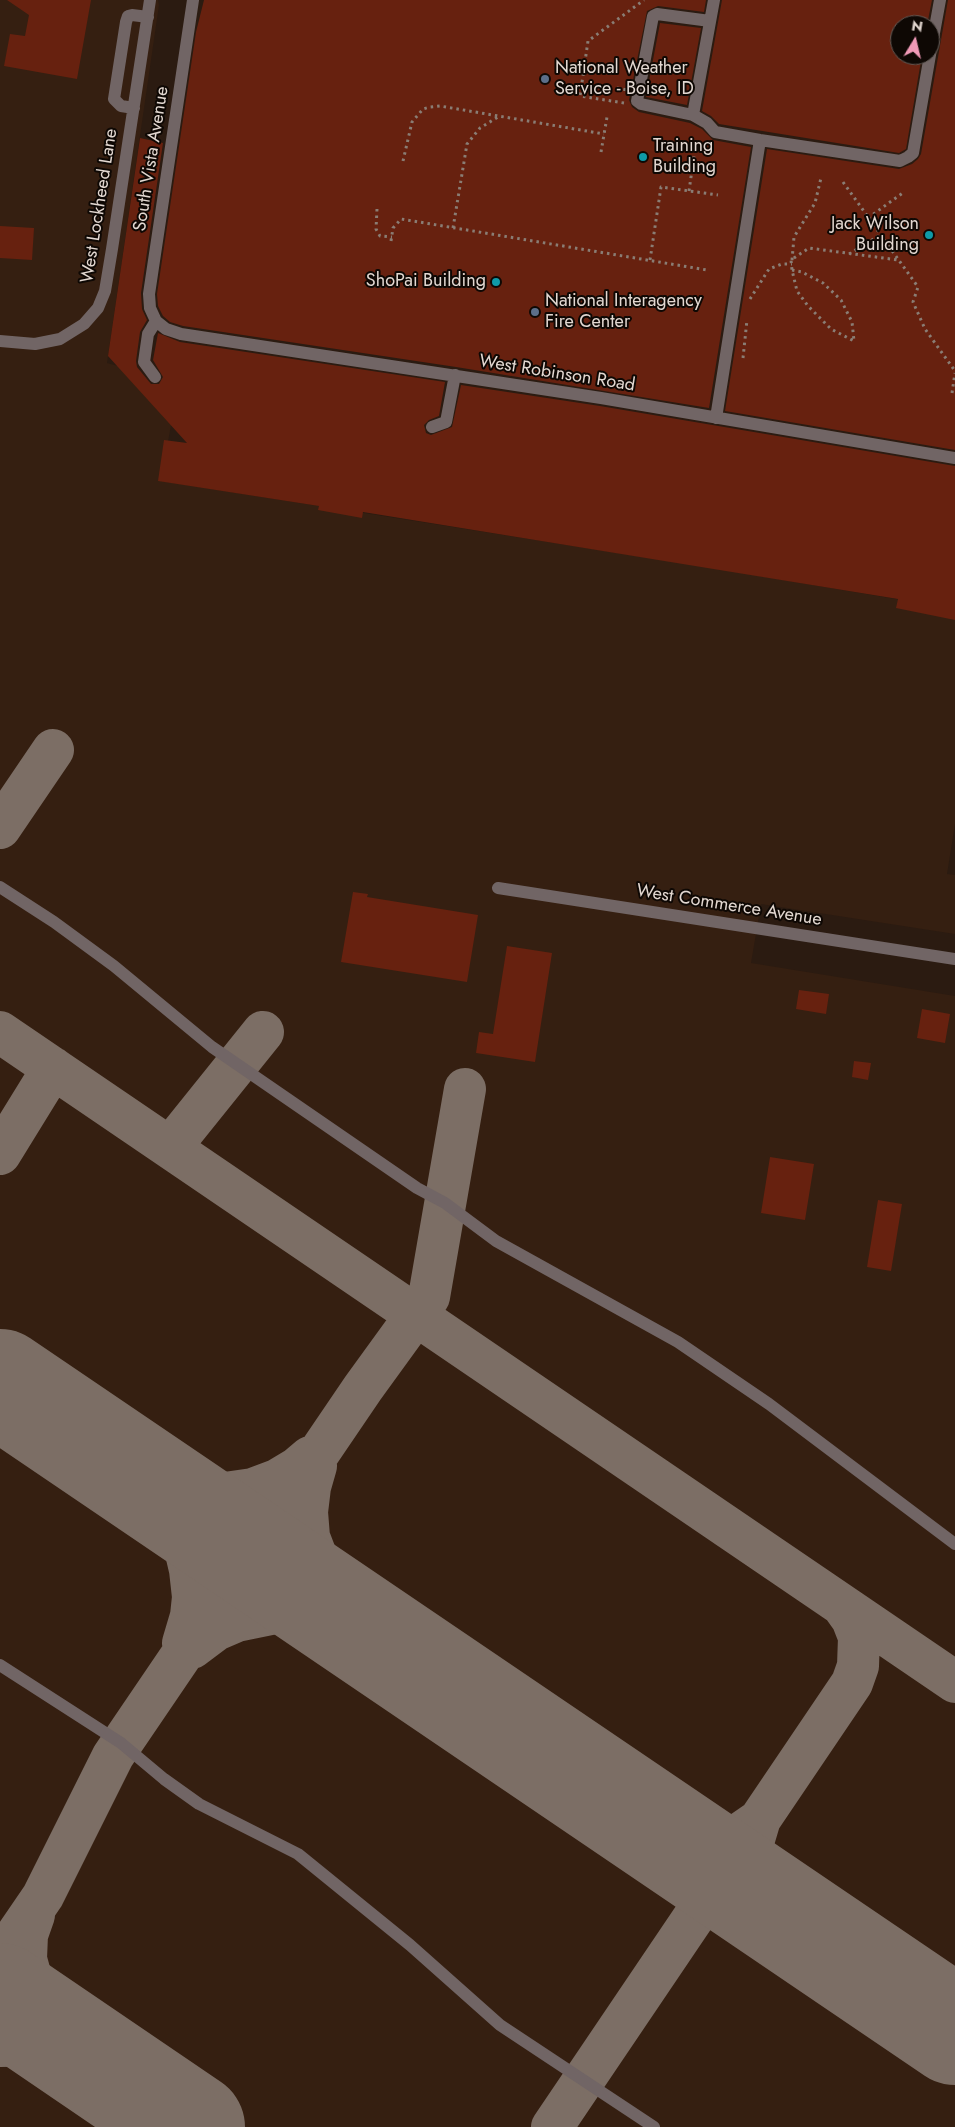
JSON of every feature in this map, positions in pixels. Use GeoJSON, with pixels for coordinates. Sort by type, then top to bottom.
{"type":"FeatureCollection","features":[{"type":"Feature","properties":{"kind":"street","name":"West Lockheed Lane"},"geometry":{"type":"LineString","coordinates":[[0,341],[35,344],[60,339],[84,324],[98,308],[105,290],[150,0]]}},
{"type":"Feature","properties":{"kind":"street","name":"South Vista Avenue"},"geometry":{"type":"LineString","coordinates":[[156,321],[150,308],[148,294],[193,0]]}},
{"type":"Feature","properties":{"kind":"street"},"geometry":{"type":"LineString","coordinates":[[692,116],[714,0]]}},
{"type":"Feature","properties":{"kind":"street"},"geometry":{"type":"LineString","coordinates":[[937,15],[940,0]]}},
{"type":"Feature","properties":{"kind":"street"},"geometry":{"type":"LineString","coordinates":[[710,21],[657,14],[652,19],[637,101],[641,104],[692,116],[707,123],[715,132],[900,161],[913,153],[928,65]]}},
{"type":"Feature","properties":{"kind":"street"},"geometry":{"type":"LineString","coordinates":[[134,108],[121,106],[114,99],[124,31],[128,16],[148,17]]}},
{"type":"Feature","properties":{"kind":"street"},"geometry":{"type":"LineString","coordinates":[[716,418],[760,140]]}},
{"type":"Feature","properties":{"kind":"street"},"geometry":{"type":"LineString","coordinates":[[154,377],[144,362],[148,334],[156,321]]}},
{"type":"Feature","properties":{"kind":"street","name":"West Robinson Road"},"geometry":{"type":"LineString","coordinates":[[156,321],[166,329],[181,334],[455,375],[955,458]]}},
{"type":"Feature","properties":{"kind":"street"},"geometry":{"type":"LineString","coordinates":[[432,427],[446,422],[455,375]]}},
{"type":"Feature","properties":{"kind":"street"},"geometry":{"type":"LineString","coordinates":[[0,887],[54,922],[114,966],[212,1047],[417,1188],[445,1203],[496,1241],[678,1342],[769,1404],[955,1544]]}},
{"type":"Feature","properties":{"kind":"street","name":"West Commerce Avenue"},"geometry":{"type":"LineString","coordinates":[[498,888],[955,959]]}},
{"type":"Feature","properties":{"kind":"street"},"geometry":{"type":"LineString","coordinates":[[0,1665],[121,1743],[164,1779],[199,1804],[298,1854],[410,1945],[500,2025],[654,2127]]}},
{"type":"Feature","properties":{"kind":"path"},"geometry":{"type":"LineString","coordinates":[[615,101],[580,96],[588,41],[644,0]]}},
{"type":"Feature","properties":{"kind":"path"},"geometry":{"type":"LineString","coordinates":[[403,161],[412,122],[423,109],[440,106],[604,134]]}},
{"type":"Feature","properties":{"kind":"path"},"geometry":{"type":"LineString","coordinates":[[452,228],[467,144],[480,128],[499,116]]}},
{"type":"Feature","properties":{"kind":"path"},"geometry":{"type":"LineString","coordinates":[[601,152],[607,118]]}},
{"type":"Feature","properties":{"kind":"path"},"geometry":{"type":"LineString","coordinates":[[689,191],[694,156]]}},
{"type":"Feature","properties":{"kind":"path"},"geometry":{"type":"LineString","coordinates":[[792,270],[802,272],[824,283],[841,300],[852,322],[854,341],[831,329],[808,306],[797,291],[792,270],[794,237],[814,203],[821,178]]}},
{"type":"Feature","properties":{"kind":"path"},"geometry":{"type":"LineString","coordinates":[[843,182],[918,287],[914,302],[925,329],[955,372],[952,393]]}},
{"type":"Feature","properties":{"kind":"path"},"geometry":{"type":"LineString","coordinates":[[650,260],[661,186],[718,195]]}},
{"type":"Feature","properties":{"kind":"path"},"geometry":{"type":"LineString","coordinates":[[868,218],[904,192]]}},
{"type":"Feature","properties":{"kind":"path"},"geometry":{"type":"LineString","coordinates":[[376,209],[376,229],[380,236],[392,239],[393,228],[401,219],[707,270]]}},
{"type":"Feature","properties":{"kind":"path"},"geometry":{"type":"LineString","coordinates":[[849,254],[880,234]]}},
{"type":"Feature","properties":{"kind":"path"},"geometry":{"type":"LineString","coordinates":[[749,307],[750,299],[769,269],[792,262],[809,248],[898,260]]}},
{"type":"Feature","properties":{"kind":"path"},"geometry":{"type":"LineString","coordinates":[[743,358],[748,316]]}},
{"type":"Feature","properties":{"kind":"shaded area"},"geometry":{"type":"Polygon","coordinates":[[[0,0],[158,0],[159,5],[107,363],[118,366],[171,425],[161,481],[701,566],[955,609],[955,824],[947,874],[955,875],[955,934],[761,904],[751,963],[955,996],[955,2127],[0,2127],[0,0]]]}},
{"type":"Feature","properties":{"kind":"building"},"geometry":{"type":"Polygon","coordinates":[[[7,0],[91,0],[77,79],[4,66],[10,34],[25,36],[29,15],[7,0]]]}},
{"type":"Feature","properties":{"kind":"building"},"geometry":{"type":"Polygon","coordinates":[[[204,0],[706,0],[704,12],[658,6],[647,11],[629,100],[632,107],[639,112],[690,123],[702,129],[713,140],[751,147],[709,408],[456,367],[183,326],[170,322],[163,316],[158,306],[157,294],[196,32],[204,0]]]}},
{"type":"Feature","properties":{"kind":"building"},"geometry":{"type":"Polygon","coordinates":[[[722,0],[932,0],[929,15],[890,15],[890,65],[920,65],[906,149],[899,153],[719,124],[702,111],[722,0]]]}},
{"type":"Feature","properties":{"kind":"building"},"geometry":{"type":"Polygon","coordinates":[[[948,0],[955,0],[955,450],[725,411],[767,149],[899,169],[912,164],[921,154],[937,65],[940,65],[940,46],[948,0]]]}},
{"type":"Feature","properties":{"kind":"building"},"geometry":{"type":"Polygon","coordinates":[[[660,23],[701,28],[687,105],[646,97],[660,23]]]}},
{"type":"Feature","properties":{"kind":"building"},"geometry":{"type":"Polygon","coordinates":[[[140,138],[163,143],[141,293],[142,309],[147,320],[140,332],[136,361],[137,367],[151,384],[159,384],[163,377],[153,360],[158,333],[180,342],[445,382],[439,416],[429,420],[424,425],[426,433],[431,435],[452,427],[461,385],[600,406],[955,466],[955,620],[896,608],[898,599],[363,512],[362,518],[318,510],[319,506],[158,481],[164,440],[187,443],[108,356],[140,138]]]}},
{"type":"Feature","properties":{"kind":"building"},"geometry":{"type":"Polygon","coordinates":[[[0,226],[34,228],[32,260],[0,258],[0,226]]]}},
{"type":"Feature","properties":{"kind":"building"},"geometry":{"type":"Polygon","coordinates":[[[353,892],[368,894],[367,897],[478,915],[467,982],[341,962],[353,892]]]}},
{"type":"Feature","properties":{"kind":"building"},"geometry":{"type":"Polygon","coordinates":[[[507,946],[552,953],[535,1062],[476,1053],[479,1032],[493,1034],[507,946]]]}},
{"type":"Feature","properties":{"kind":"building"},"geometry":{"type":"Polygon","coordinates":[[[799,990],[829,994],[826,1014],[796,1009],[799,990]]]}},
{"type":"Feature","properties":{"kind":"building"},"geometry":{"type":"Polygon","coordinates":[[[922,1009],[950,1014],[945,1043],[917,1038],[922,1009]]]}},
{"type":"Feature","properties":{"kind":"building"},"geometry":{"type":"Polygon","coordinates":[[[854,1061],[871,1063],[868,1080],[852,1077],[854,1061]]]}},
{"type":"Feature","properties":{"kind":"building"},"geometry":{"type":"Polygon","coordinates":[[[770,1157],[814,1164],[805,1220],[761,1213],[770,1157]]]}},
{"type":"Feature","properties":{"kind":"building"},"geometry":{"type":"Polygon","coordinates":[[[878,1200],[902,1204],[891,1271],[867,1267],[878,1200]]]}},
{"type":"Feature","properties":{"kind":"taxiway"},"geometry":{"type":"LineString","coordinates":[[0,828],[53,750]]}},
{"type":"Feature","properties":{"kind":"taxiway"},"geometry":{"type":"LineString","coordinates":[[0,1032],[955,1682]]}},
{"type":"Feature","properties":{"kind":"taxiway"},"geometry":{"type":"LineString","coordinates":[[182,1156],[177,1143],[181,1134],[263,1032]]}},
{"type":"Feature","properties":{"kind":"taxiway"},"geometry":{"type":"LineString","coordinates":[[0,1154],[53,1068]]}},
{"type":"Feature","properties":{"kind":"taxiway"},"geometry":{"type":"LineString","coordinates":[[0,1959],[43,1896],[113,1756],[363,1388],[429,1297],[465,1089]]}},
{"type":"Feature","properties":{"kind":"taxiway"},"geometry":{"type":"LineString","coordinates":[[146,1482],[183,1492],[218,1494],[253,1489],[277,1480],[297,1468],[310,1457]]}},
{"type":"Feature","properties":{"kind":"taxiway"},"geometry":{"type":"LineString","coordinates":[[316,1466],[310,1487],[307,1512],[309,1537],[325,1579],[336,1600],[359,1626]]}},
{"type":"Feature","properties":{"kind":"taxiway"},"geometry":{"type":"LineString","coordinates":[[146,1482],[171,1513],[184,1544],[190,1570],[193,1597],[191,1616],[183,1643]]}},
{"type":"Feature","properties":{"kind":"taxiway"},"geometry":{"type":"LineString","coordinates":[[552,2127],[852,1683],[858,1666],[859,1637],[852,1619],[842,1605]]}},
{"type":"Feature","properties":{"kind":"taxiway"},"geometry":{"type":"LineString","coordinates":[[192,1648],[216,1630],[237,1621],[281,1612],[327,1616],[359,1626]]}},
{"type":"Feature","properties":{"kind":"taxiway"},"geometry":{"type":"LineString","coordinates":[[760,1819],[752,1846],[753,1863],[765,1891],[790,1919]]}},
{"type":"Feature","properties":{"kind":"taxiway"},"geometry":{"type":"LineString","coordinates":[[656,1828],[684,1840],[702,1844],[718,1843],[729,1841],[758,1821]]}},
{"type":"Feature","properties":{"kind":"taxiway"},"geometry":{"type":"LineString","coordinates":[[34,1915],[27,1935],[26,1959],[36,1996],[46,2015],[83,2053]]}},
{"type":"Feature","properties":{"kind":"taxiway"},"geometry":{"type":"LineString","coordinates":[[0,2046],[53,2045],[83,2053]]}},
{"type":"Feature","properties":{"kind":"runway"},"geometry":{"type":"LineString","coordinates":[[0,1383],[955,2031]]}},
{"type":"Feature","properties":{"kind":"runway"},"geometry":{"type":"LineString","coordinates":[[0,1997],[191,2127]]}},
{"type":"Feature","properties":{"kind":"place","name":"National Weather Service - Boise, ID"},"geometry":{"type":"Point","coordinates":[545,79]}},
{"type":"Feature","properties":{"kind":"place","name":"Training Building"},"geometry":{"type":"Point","coordinates":[643,157]}},
{"type":"Feature","properties":{"kind":"place","name":"Jack Wilson Building"},"geometry":{"type":"Point","coordinates":[929,235]}},
{"type":"Feature","properties":{"kind":"place","name":"ShoPai Building"},"geometry":{"type":"Point","coordinates":[496,282]}},
{"type":"Feature","properties":{"kind":"place","name":"National Interagency Fire Center"},"geometry":{"type":"Point","coordinates":[535,312]}}]}
